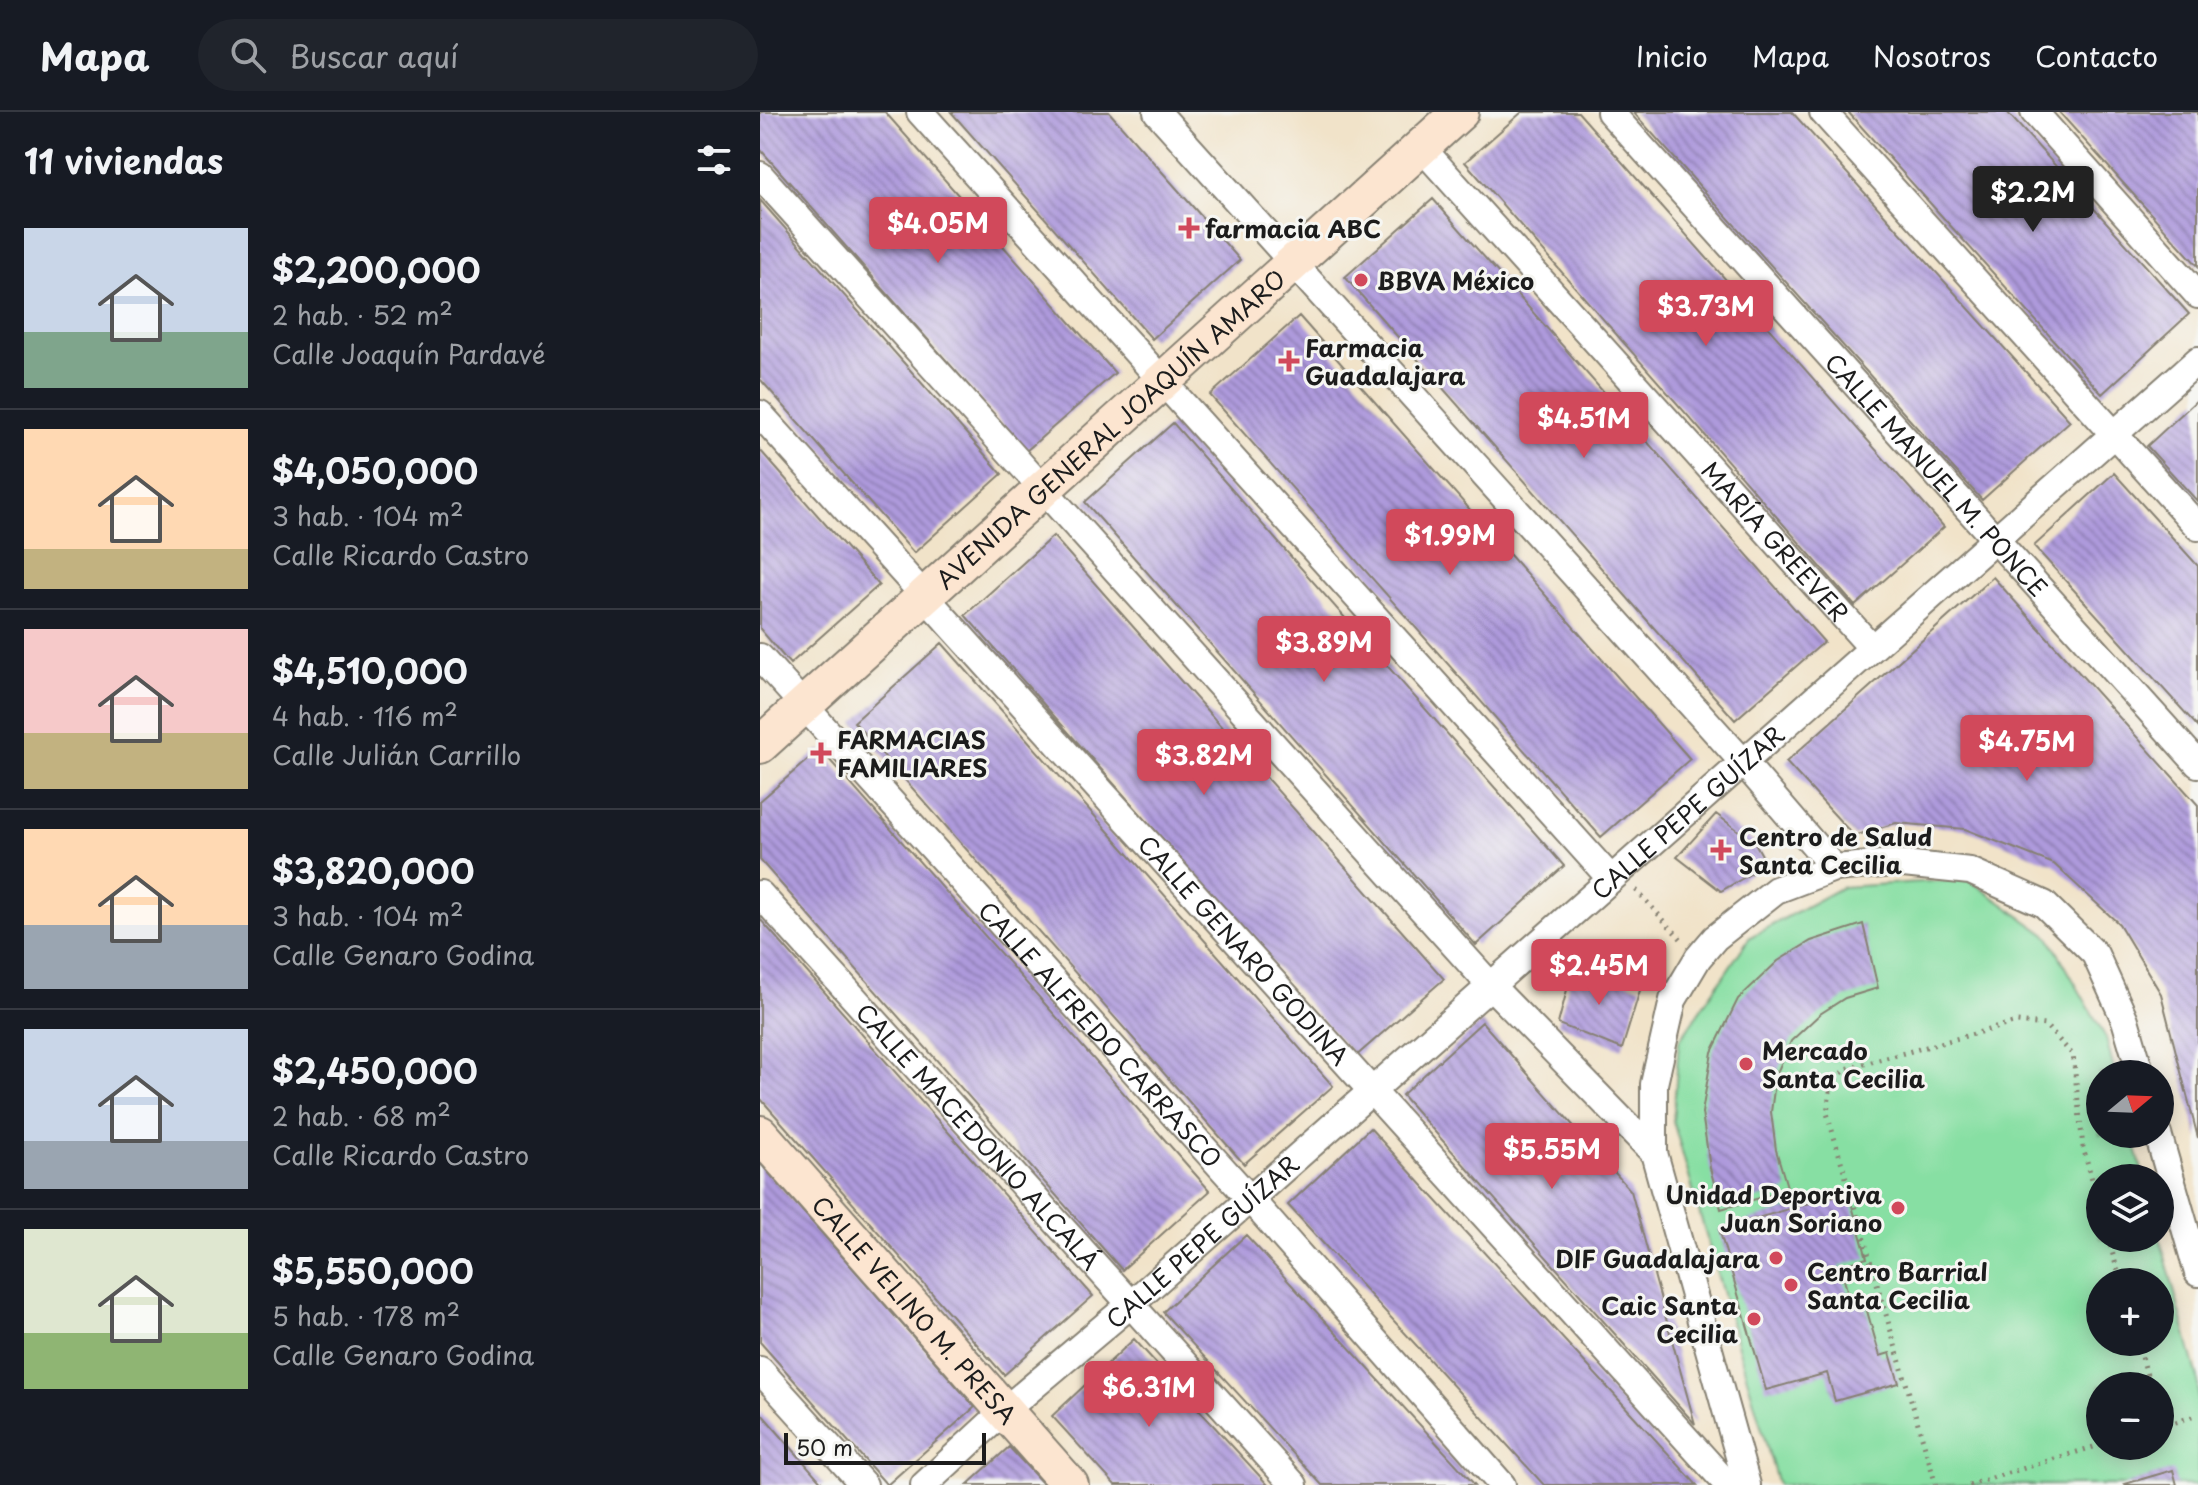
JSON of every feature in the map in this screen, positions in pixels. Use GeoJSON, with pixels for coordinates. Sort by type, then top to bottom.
{"type":"FeatureCollection","features":[{"type":"Feature","properties":{"kind":"street"},"geometry":{"type":"LineString","coordinates":[[920,112],[1615,876]]}},
{"type":"Feature","properties":{"kind":"street"},"geometry":{"type":"LineString","coordinates":[[1157,112],[1743,762],[1834,868]]}},
{"type":"Feature","properties":{"kind":"street","name":"AVENIDA GENERAL JOAQUÍN AMARO"},"geometry":{"type":"LineString","coordinates":[[760,745],[1460,112]]}},
{"type":"Feature","properties":{"kind":"street","name":"CALLE MANUEL M. PONCE"},"geometry":{"type":"LineString","coordinates":[[1610,112],[2198,764]]}},
{"type":"Feature","properties":{"kind":"street"},"geometry":{"type":"LineString","coordinates":[[1823,112],[2198,527]]}},
{"type":"Feature","properties":{"kind":"street"},"geometry":{"type":"LineString","coordinates":[[2034,112],[2198,295]]}},
{"type":"Feature","properties":{"kind":"street","name":"MARÍA GREEVER"},"geometry":{"type":"LineString","coordinates":[[1421,147],[1872,648]]}},
{"type":"Feature","properties":{"kind":"street"},"geometry":{"type":"LineString","coordinates":[[760,175],[1491,986],[1654,1153]]}},
{"type":"Feature","properties":{"kind":"street","name":"CALLE PEPE GUÍZAR"},"geometry":{"type":"LineString","coordinates":[[924,1485],[1004,1411],[1131,1304],[2198,360]]}},
{"type":"Feature","properties":{"kind":"street","name":"CALLE GENARO GODINA"},"geometry":{"type":"LineString","coordinates":[[760,414],[1728,1485]]}},
{"type":"Feature","properties":{"kind":"street","name":"CALLE ALFREDO CARRASCO"},"geometry":{"type":"LineString","coordinates":[[760,657],[1250,1199],[1502,1485]]}},
{"type":"Feature","properties":{"kind":"street"},"geometry":{"type":"LineString","coordinates":[[1747,1485],[1654,1153],[1654,1084],[1673,1000],[1698,958],[1715,938],[1776,890],[1834,868],[1894,863],[1970,871],[2044,904],[2095,954],[2125,1020],[2137,1060]]}},
{"type":"Feature","properties":{"kind":"street","name":"CALLE MACEDONIO ALCALÁ"},"geometry":{"type":"LineString","coordinates":[[760,894],[1294,1485]]}},
{"type":"Feature","properties":{"kind":"street","name":"CALLE VELINO M. PRESA"},"geometry":{"type":"LineString","coordinates":[[760,1134],[1070,1485]]}},
{"type":"Feature","properties":{"kind":"street"},"geometry":{"type":"LineString","coordinates":[[2162,1148],[2194,1247],[2198,1273]]}},
{"type":"Feature","properties":{"kind":"street"},"geometry":{"type":"LineString","coordinates":[[2178,1203],[2198,1185]]}},
{"type":"Feature","properties":{"kind":"street"},"geometry":{"type":"LineString","coordinates":[[760,1370],[864,1485]]}},
{"type":"Feature","properties":{"kind":"path"},"geometry":{"type":"LineString","coordinates":[[1615,876],[1698,958]]}},
{"type":"Feature","properties":{"kind":"path"},"geometry":{"type":"LineString","coordinates":[[1936,1485],[1827,1113],[1831,1084],[1846,1069],[2017,1022],[2045,1025],[2073,1055],[2083,1147],[2088,1164]]}},
{"type":"Feature","properties":{"kind":"path"},"geometry":{"type":"LineString","coordinates":[[2174,1421],[2198,1415]]}},
{"type":"Feature","properties":{"kind":"path"},"geometry":{"type":"LineString","coordinates":[[1969,1485],[2086,1449]]}},
{"type":"Feature","properties":{"kind":"green space","name":"Unidad Deportiva Juan Soriano"},"geometry":{"type":"Polygon","coordinates":[[[1968,879],[2049,937],[2106,1038],[2112,1060],[2086,1060],[2086,1148],[2136,1148],[2140,1164],[2086,1164],[2086,1252],[2164,1252],[2168,1268],[2086,1268],[2086,1356],[2174,1356],[2174,1290],[2198,1379],[2198,1485],[1778,1485],[1673,1121],[1679,1041],[1750,937],[1842,887],[1968,879]]]}},
{"type":"Feature","properties":{"kind":"building"},"geometry":{"type":"Polygon","coordinates":[[[760,112],[885,112],[1115,373],[1026,451],[760,149],[760,112]]]}},
{"type":"Feature","properties":{"kind":"building"},"geometry":{"type":"Polygon","coordinates":[[[951,112],[1109,112],[1240,260],[1152,339],[951,112]]]}},
{"type":"Feature","properties":{"kind":"building"},"geometry":{"type":"Polygon","coordinates":[[[1522,112],[1578,112],[1944,527],[1855,606],[1465,162],[1522,112]]]}},
{"type":"Feature","properties":{"kind":"building"},"geometry":{"type":"Polygon","coordinates":[[[1633,112],[1792,112],[2070,421],[1982,500],[1633,112]]]}},
{"type":"Feature","properties":{"kind":"building"},"geometry":{"type":"Polygon","coordinates":[[[1848,112],[2007,112],[2189,314],[2102,394],[1848,112]]]}},
{"type":"Feature","properties":{"kind":"building"},"geometry":{"type":"Polygon","coordinates":[[[2059,112],[2198,112],[2198,266],[2059,112]]]}},
{"type":"Feature","properties":{"kind":"building"},"geometry":{"type":"Polygon","coordinates":[[[1433,199],[1824,642],[1735,720],[1345,277],[1433,199]]]}},
{"type":"Feature","properties":{"kind":"building"},"geometry":{"type":"Polygon","coordinates":[[[760,200],[1002,474],[914,553],[760,379],[760,200]]]}},
{"type":"Feature","properties":{"kind":"building"},"geometry":{"type":"Polygon","coordinates":[[[1299,316],[1690,759],[1601,837],[1210,395],[1299,316]]]}},
{"type":"Feature","properties":{"kind":"building"},"geometry":{"type":"Polygon","coordinates":[[[2198,399],[2198,502],[2147,446],[2198,399]]]}},
{"type":"Feature","properties":{"kind":"building"},"geometry":{"type":"Polygon","coordinates":[[[1173,423],[1564,866],[1476,945],[1085,502],[1173,423]]]}},
{"type":"Feature","properties":{"kind":"building"},"geometry":{"type":"Polygon","coordinates":[[[760,450],[879,585],[790,664],[760,629],[760,450]]]}},
{"type":"Feature","properties":{"kind":"building"},"geometry":{"type":"Polygon","coordinates":[[[2114,473],[2198,566],[2198,727],[2034,546],[2114,473]]]}},
{"type":"Feature","properties":{"kind":"building"},"geometry":{"type":"Polygon","coordinates":[[[1053,536],[1444,979],[1355,1057],[965,615],[1053,536]]]}},
{"type":"Feature","properties":{"kind":"building"},"geometry":{"type":"Polygon","coordinates":[[[1993,577],[2198,805],[2198,1138],[2161,994],[2119,924],[2054,864],[1965,829],[1896,823],[1854,836],[1786,762],[1993,577]]]}},
{"type":"Feature","properties":{"kind":"building"},"geometry":{"type":"Polygon","coordinates":[[[942,643],[1333,1086],[1244,1164],[854,722],[942,643]]]}},
{"type":"Feature","properties":{"kind":"building"},"geometry":{"type":"Polygon","coordinates":[[[820,749],[1210,1191],[1122,1270],[760,860],[760,801],[820,749]]]}},
{"type":"Feature","properties":{"kind":"building","name":"Centro de Salud Santa Cecilia"},"geometry":{"type":"Polygon","coordinates":[[[1716,814],[1755,843],[1767,864],[1721,891],[1677,857],[1716,814]]]}},
{"type":"Feature","properties":{"kind":"building"},"geometry":{"type":"Polygon","coordinates":[[[760,919],[1093,1296],[1004,1375],[760,1098],[760,919]]]}},
{"type":"Feature","properties":{"kind":"building","name":"Mercado Santa Cecilia"},"geometry":{"type":"Polygon","coordinates":[[[1863,924],[1878,988],[1845,998],[1820,1014],[1791,1041],[1776,1075],[1771,1112],[1776,1150],[1788,1190],[1721,1209],[1710,1168],[1702,1113],[1712,1052],[1738,999],[1778,961],[1811,941],[1863,924]]]}},
{"type":"Feature","properties":{"kind":"building"},"geometry":{"type":"Polygon","coordinates":[[[1573,967],[1641,987],[1622,1049],[1558,1024],[1573,967]]]}},
{"type":"Feature","properties":{"kind":"building"},"geometry":{"type":"Polygon","coordinates":[[[1482,1022],[1631,1191],[1695,1424],[1402,1095],[1482,1022]]]}},
{"type":"Feature","properties":{"kind":"building"},"geometry":{"type":"Polygon","coordinates":[[[1370,1128],[1697,1485],[1544,1485],[1288,1205],[1370,1128]]]}},
{"type":"Feature","properties":{"kind":"building"},"geometry":{"type":"Polygon","coordinates":[[[760,1163],[975,1407],[887,1485],[760,1342],[760,1163]]]}},
{"type":"Feature","properties":{"kind":"building","name":"Centro Barrial Santa Cecilia"},"geometry":{"type":"Polygon","coordinates":[[[1848,1192],[1867,1258],[1840,1266],[1852,1307],[1865,1304],[1880,1356],[1890,1353],[1899,1383],[1835,1401],[1827,1373],[1766,1390],[1719,1229],[1848,1192]]]}},
{"type":"Feature","properties":{"kind":"building"},"geometry":{"type":"Polygon","coordinates":[[[1246,1235],[1475,1485],[1322,1485],[1163,1312],[1246,1235]]]}},
{"type":"Feature","properties":{"kind":"building"},"geometry":{"type":"Polygon","coordinates":[[[1134,1339],[1268,1485],[1115,1485],[1052,1416],[1134,1339]]]}},
{"type":"Feature","properties":{"kind":"building"},"geometry":{"type":"Polygon","coordinates":[[[760,1412],[824,1485],[760,1485],[760,1412]]]}},
{"type":"Feature","properties":{"kind":"building"},"geometry":{"type":"Polygon","coordinates":[[[1009,1447],[1044,1485],[967,1485],[1009,1447]]]}},
{"type":"Feature","properties":{"kind":"building"},"geometry":{"type":"Polygon","coordinates":[[[2173,1470],[2177,1485],[2125,1484],[2173,1470]]]}},
{"type":"Feature","properties":{"kind":"place","name":"farmacia ABC"},"geometry":{"type":"Point","coordinates":[1189,228]}},
{"type":"Feature","properties":{"kind":"place","name":"BBVA México"},"geometry":{"type":"Point","coordinates":[1361,280]}},
{"type":"Feature","properties":{"kind":"place","name":"Farmacia Guadalajara"},"geometry":{"type":"Point","coordinates":[1289,361]}},
{"type":"Feature","properties":{"kind":"place","name":"FARMACIAS FAMILIARES"},"geometry":{"type":"Point","coordinates":[821,753]}},
{"type":"Feature","properties":{"kind":"place","name":"Centro de Salud Santa Cecilia"},"geometry":{"type":"Point","coordinates":[1721,850]}},
{"type":"Feature","properties":{"kind":"place","name":"Mercado Santa Cecilia"},"geometry":{"type":"Point","coordinates":[1746,1064]}},
{"type":"Feature","properties":{"kind":"place","name":"Unidad Deportiva Juan Soriano"},"geometry":{"type":"Point","coordinates":[1898,1208]}},
{"type":"Feature","properties":{"kind":"place","name":"DIF Guadalajara"},"geometry":{"type":"Point","coordinates":[1776,1258]}},
{"type":"Feature","properties":{"kind":"place","name":"Centro Barrial Santa Cecilia"},"geometry":{"type":"Point","coordinates":[1791,1285]}},
{"type":"Feature","properties":{"kind":"place","name":"Caic Santa Cecilia"},"geometry":{"type":"Point","coordinates":[1754,1319]}}]}
